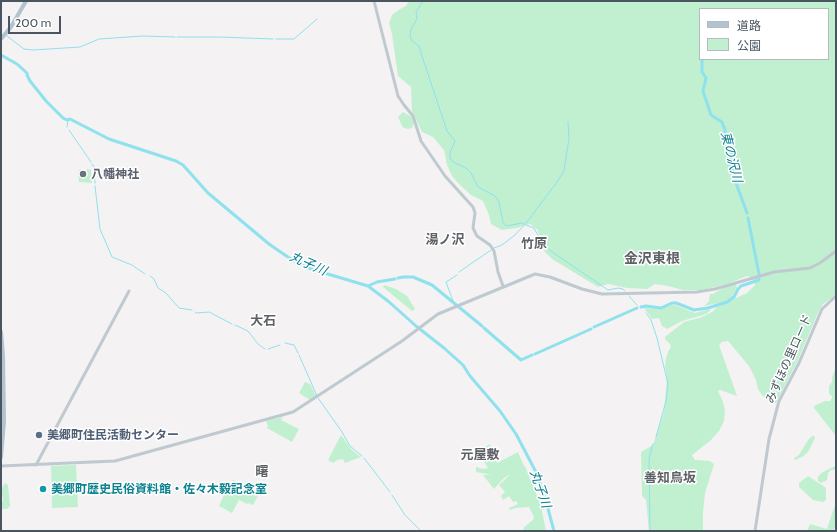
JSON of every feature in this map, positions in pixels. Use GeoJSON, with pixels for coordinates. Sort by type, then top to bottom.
{"type":"FeatureCollection","features":[{"type":"Feature","properties":{"kind":"main road"},"geometry":{"type":"LineString","coordinates":[[3,36],[12,27],[26,1]]}},
{"type":"Feature","properties":{"kind":"main road"},"geometry":{"type":"LineString","coordinates":[[1,332],[4,362],[4,421],[1,457]]}},
{"type":"Feature","properties":{"kind":"street"},"geometry":{"type":"LineString","coordinates":[[374,1],[398,96],[413,116],[421,141],[445,176],[473,207],[475,213],[473,228],[477,236],[490,245],[494,251],[498,272],[503,286]]}},
{"type":"Feature","properties":{"kind":"street"},"geometry":{"type":"LineString","coordinates":[[1,466],[115,461],[294,412],[413,334],[438,314],[530,276],[540,274],[582,289],[602,294],[697,292],[715,289],[774,272],[810,268],[820,263],[836,251]]}},
{"type":"Feature","properties":{"kind":"street"},"geometry":{"type":"LineString","coordinates":[[36,465],[129,291]]}},
{"type":"Feature","properties":{"kind":"street","name":"みずほの里ロード"},"geometry":{"type":"LineString","coordinates":[[755,531],[768,439],[779,401],[799,363],[822,309],[836,296]]}},
{"type":"Feature","properties":{"kind":"green space"},"geometry":{"type":"Polygon","coordinates":[[[409,1],[836,1],[836,295],[823,304],[797,362],[776,403],[769,401],[762,395],[749,366],[728,341],[722,342],[719,345],[737,396],[720,390],[718,391],[725,410],[724,421],[719,431],[711,440],[692,455],[695,460],[710,461],[714,464],[705,493],[703,531],[649,531],[646,500],[642,496],[641,452],[653,445],[664,412],[667,378],[665,367],[666,358],[671,347],[665,337],[684,322],[702,317],[712,312],[717,307],[747,293],[755,285],[755,282],[747,276],[727,284],[702,290],[683,290],[655,284],[647,289],[627,288],[608,284],[598,287],[552,259],[544,251],[540,243],[538,230],[530,224],[502,230],[491,224],[483,201],[471,195],[452,176],[447,165],[444,150],[433,137],[422,132],[412,111],[411,87],[398,76],[389,23],[392,15],[406,6],[409,1]]]}},
{"type":"Feature","properties":{"kind":"green space"},"geometry":{"type":"Polygon","coordinates":[[[403,112],[412,117],[414,123],[412,128],[408,129],[402,126],[398,117],[403,112]]]}},
{"type":"Feature","properties":{"kind":"green space"},"geometry":{"type":"Polygon","coordinates":[[[80,169],[84,171],[81,176],[85,178],[87,169],[91,170],[92,183],[79,182],[78,172],[80,169]]]}},
{"type":"Feature","properties":{"kind":"green space"},"geometry":{"type":"Polygon","coordinates":[[[736,284],[737,287],[732,297],[727,301],[704,306],[709,301],[710,294],[736,284]]]}},
{"type":"Feature","properties":{"kind":"green space"},"geometry":{"type":"Polygon","coordinates":[[[384,285],[396,289],[407,296],[415,309],[412,311],[383,287],[384,285]]]}},
{"type":"Feature","properties":{"kind":"green space"},"geometry":{"type":"Polygon","coordinates":[[[670,305],[675,305],[695,313],[710,309],[710,311],[706,314],[682,321],[667,329],[662,326],[659,318],[652,319],[644,308],[660,309],[670,305]]]}},
{"type":"Feature","properties":{"kind":"green space"},"geometry":{"type":"Polygon","coordinates":[[[836,366],[836,436],[814,406],[825,401],[830,401],[832,398],[829,394],[829,386],[832,382],[836,366]]]}},
{"type":"Feature","properties":{"kind":"green space"},"geometry":{"type":"Polygon","coordinates":[[[305,382],[310,384],[316,396],[310,400],[299,393],[305,382]]]}},
{"type":"Feature","properties":{"kind":"green space"},"geometry":{"type":"Polygon","coordinates":[[[283,417],[281,420],[299,429],[292,442],[267,428],[268,426],[266,421],[283,417]]]}},
{"type":"Feature","properties":{"kind":"green space"},"geometry":{"type":"Polygon","coordinates":[[[341,435],[352,450],[361,457],[345,463],[343,459],[339,459],[333,463],[328,460],[341,435]]]}},
{"type":"Feature","properties":{"kind":"green space"},"geometry":{"type":"Polygon","coordinates":[[[812,436],[815,438],[808,452],[795,460],[794,458],[799,455],[812,436]]]}},
{"type":"Feature","properties":{"kind":"green space"},"geometry":{"type":"Polygon","coordinates":[[[490,444],[497,463],[518,452],[524,466],[522,467],[525,466],[541,506],[546,531],[525,531],[523,528],[533,520],[534,517],[529,507],[510,510],[509,508],[518,504],[516,501],[513,502],[509,496],[503,500],[501,496],[505,492],[499,485],[511,474],[504,478],[494,489],[483,475],[491,475],[476,472],[476,467],[483,469],[488,468],[477,453],[481,452],[480,450],[490,444]]]}},
{"type":"Feature","properties":{"kind":"green space"},"geometry":{"type":"Polygon","coordinates":[[[76,465],[78,507],[52,508],[51,466],[76,465]]]}},
{"type":"Feature","properties":{"kind":"green space"},"geometry":{"type":"Polygon","coordinates":[[[835,466],[836,470],[831,470],[828,473],[827,480],[821,483],[818,481],[818,477],[821,473],[835,466]]]}},
{"type":"Feature","properties":{"kind":"green space"},"geometry":{"type":"Polygon","coordinates":[[[808,476],[825,487],[826,500],[823,502],[813,500],[799,487],[799,483],[808,476]]]}},
{"type":"Feature","properties":{"kind":"green space"},"geometry":{"type":"Polygon","coordinates":[[[233,480],[259,494],[253,505],[247,504],[226,493],[233,480]]]}},
{"type":"Feature","properties":{"kind":"green space"},"geometry":{"type":"Polygon","coordinates":[[[5,483],[8,485],[10,506],[7,509],[1,509],[3,499],[1,489],[5,483]]]}},
{"type":"Feature","properties":{"kind":"green space"},"geometry":{"type":"Polygon","coordinates":[[[225,493],[239,500],[232,513],[219,506],[225,493]]]}},
{"type":"Feature","properties":{"kind":"green space"},"geometry":{"type":"Polygon","coordinates":[[[836,502],[836,520],[834,531],[807,531],[810,524],[827,529],[836,502]]]}},
{"type":"Feature","properties":{"kind":"waterway"},"geometry":{"type":"LineString","coordinates":[[423,1],[416,12],[417,19],[411,29],[410,36],[412,41],[419,46],[447,131],[455,141],[450,153],[450,158],[453,162],[466,168],[471,173],[478,187],[495,196],[499,202],[503,222],[506,226],[522,223],[524,224]]}},
{"type":"Feature","properties":{"kind":"waterway"},"geometry":{"type":"LineString","coordinates":[[276,39],[294,39],[317,19]]}},
{"type":"Feature","properties":{"kind":"waterway"},"geometry":{"type":"LineString","coordinates":[[7,36],[24,49],[33,50],[80,47],[99,39],[143,36],[175,37]]}},
{"type":"Feature","properties":{"kind":"waterway"},"geometry":{"type":"LineString","coordinates":[[177,37],[218,37]]}},
{"type":"Feature","properties":{"kind":"waterway"},"geometry":{"type":"LineString","coordinates":[[219,37],[273,39]]}},
{"type":"Feature","properties":{"kind":"waterway","name":"丸子川"},"geometry":{"type":"LineString","coordinates":[[1,55],[17,64],[27,73],[30,81],[46,101],[63,118],[67,120],[70,119],[109,139],[176,161],[183,165],[208,193],[269,244],[294,261],[311,269],[368,286],[444,348],[463,365],[470,376],[500,411],[516,434],[537,474],[554,531]]}},
{"type":"Feature","properties":{"kind":"waterway","name":"東の沢川"},"geometry":{"type":"LineString","coordinates":[[702,60],[702,72],[706,78],[703,91],[711,115],[722,122],[725,129],[725,142],[731,153],[730,164],[733,168],[736,183],[747,213]]}},
{"type":"Feature","properties":{"kind":"waterway","name":"丸子川"},"geometry":{"type":"LineString","coordinates":[[67,127],[68,120]]}},
{"type":"Feature","properties":{"kind":"waterway"},"geometry":{"type":"LineString","coordinates":[[494,248],[502,245],[515,235],[527,222],[564,171],[569,138],[568,122]]}},
{"type":"Feature","properties":{"kind":"waterway"},"geometry":{"type":"LineString","coordinates":[[69,130],[91,162]]}},
{"type":"Feature","properties":{"kind":"waterway"},"geometry":{"type":"LineString","coordinates":[[92,164],[94,167],[95,183]]}},
{"type":"Feature","properties":{"kind":"waterway"},"geometry":{"type":"LineString","coordinates":[[95,186],[100,229],[112,257],[132,265],[145,274]]}},
{"type":"Feature","properties":{"kind":"waterway","name":"東の沢川"},"geometry":{"type":"LineString","coordinates":[[748,218],[759,274]]}},
{"type":"Feature","properties":{"kind":"waterway"},"geometry":{"type":"LineString","coordinates":[[526,225],[534,228],[543,244],[552,252],[608,290],[618,288],[625,291]]}},
{"type":"Feature","properties":{"kind":"waterway"},"geometry":{"type":"LineString","coordinates":[[459,272],[491,250]]}},
{"type":"Feature","properties":{"kind":"waterway"},"geometry":{"type":"LineString","coordinates":[[453,301],[446,282],[457,275]]}},
{"type":"Feature","properties":{"kind":"waterway"},"geometry":{"type":"LineString","coordinates":[[150,276],[154,279],[158,288],[166,293],[179,308],[192,310]]}},
{"type":"Feature","properties":{"kind":"waterway","name":"東の沢川"},"geometry":{"type":"LineString","coordinates":[[398,278],[413,277],[432,285],[482,326]]}},
{"type":"Feature","properties":{"kind":"waterway","name":"東の沢川"},"geometry":{"type":"LineString","coordinates":[[368,286],[377,282],[395,279]]}},
{"type":"Feature","properties":{"kind":"waterway","name":"東の沢川"},"geometry":{"type":"LineString","coordinates":[[641,307],[646,306],[661,308],[672,303],[676,303],[694,310],[708,308],[727,302],[734,297],[741,286],[759,279]]}},
{"type":"Feature","properties":{"kind":"waterway"},"geometry":{"type":"LineString","coordinates":[[629,296],[637,305]]}},
{"type":"Feature","properties":{"kind":"waterway","name":"東の沢川"},"geometry":{"type":"LineString","coordinates":[[594,327],[637,308]]}},
{"type":"Feature","properties":{"kind":"waterway"},"geometry":{"type":"LineString","coordinates":[[195,312],[209,312],[232,324]]}},
{"type":"Feature","properties":{"kind":"waterway"},"geometry":{"type":"LineString","coordinates":[[646,313],[651,320],[657,338],[668,384],[666,401],[656,437]]}},
{"type":"Feature","properties":{"kind":"waterway"},"geometry":{"type":"LineString","coordinates":[[235,325],[248,331],[258,344],[265,349]]}},
{"type":"Feature","properties":{"kind":"waterway","name":"東の沢川"},"geometry":{"type":"LineString","coordinates":[[484,328],[521,360],[532,355]]}},
{"type":"Feature","properties":{"kind":"waterway","name":"東の沢川"},"geometry":{"type":"LineString","coordinates":[[535,354],[591,329]]}},
{"type":"Feature","properties":{"kind":"waterway"},"geometry":{"type":"LineString","coordinates":[[285,343],[294,345],[298,353]]}},
{"type":"Feature","properties":{"kind":"waterway"},"geometry":{"type":"LineString","coordinates":[[268,349],[280,345]]}},
{"type":"Feature","properties":{"kind":"waterway"},"geometry":{"type":"LineString","coordinates":[[299,355],[317,396]]}},
{"type":"Feature","properties":{"kind":"waterway"},"geometry":{"type":"LineString","coordinates":[[318,398],[350,446],[362,456]]}},
{"type":"Feature","properties":{"kind":"waterway"},"geometry":{"type":"LineString","coordinates":[[650,531],[649,459],[653,444]]}},
{"type":"Feature","properties":{"kind":"waterway"},"geometry":{"type":"LineString","coordinates":[[364,458],[390,492]]}},
{"type":"Feature","properties":{"kind":"waterway"},"geometry":{"type":"LineString","coordinates":[[392,495],[405,515],[421,531]]}},
{"type":"Feature","properties":{"kind":"place","name":"八幡神社"},"geometry":{"type":"Point","coordinates":[83,174]}},
{"type":"Feature","properties":{"kind":"place","name":"美郷町住民活動センター"},"geometry":{"type":"Point","coordinates":[39,435]}},
{"type":"Feature","properties":{"kind":"place","name":"美郷町歴史民俗資料館・佐々木毅記念室"},"geometry":{"type":"Point","coordinates":[43,489]}},
{"type":"Feature","properties":{"kind":"district","name":"湯ノ沢"},"geometry":{"type":"Point","coordinates":[445,240]}},
{"type":"Feature","properties":{"kind":"district","name":"竹原"},"geometry":{"type":"Point","coordinates":[534,244]}},
{"type":"Feature","properties":{"kind":"district","name":"金沢東根"},"geometry":{"type":"Point","coordinates":[652,259]}},
{"type":"Feature","properties":{"kind":"district","name":"大石"},"geometry":{"type":"Point","coordinates":[263,321]}},
{"type":"Feature","properties":{"kind":"district","name":"元屋敷"},"geometry":{"type":"Point","coordinates":[480,455]}},
{"type":"Feature","properties":{"kind":"district","name":"曙"},"geometry":{"type":"Point","coordinates":[262,472]}},
{"type":"Feature","properties":{"kind":"district","name":"善知鳥坂"},"geometry":{"type":"Point","coordinates":[670,478]}}]}
